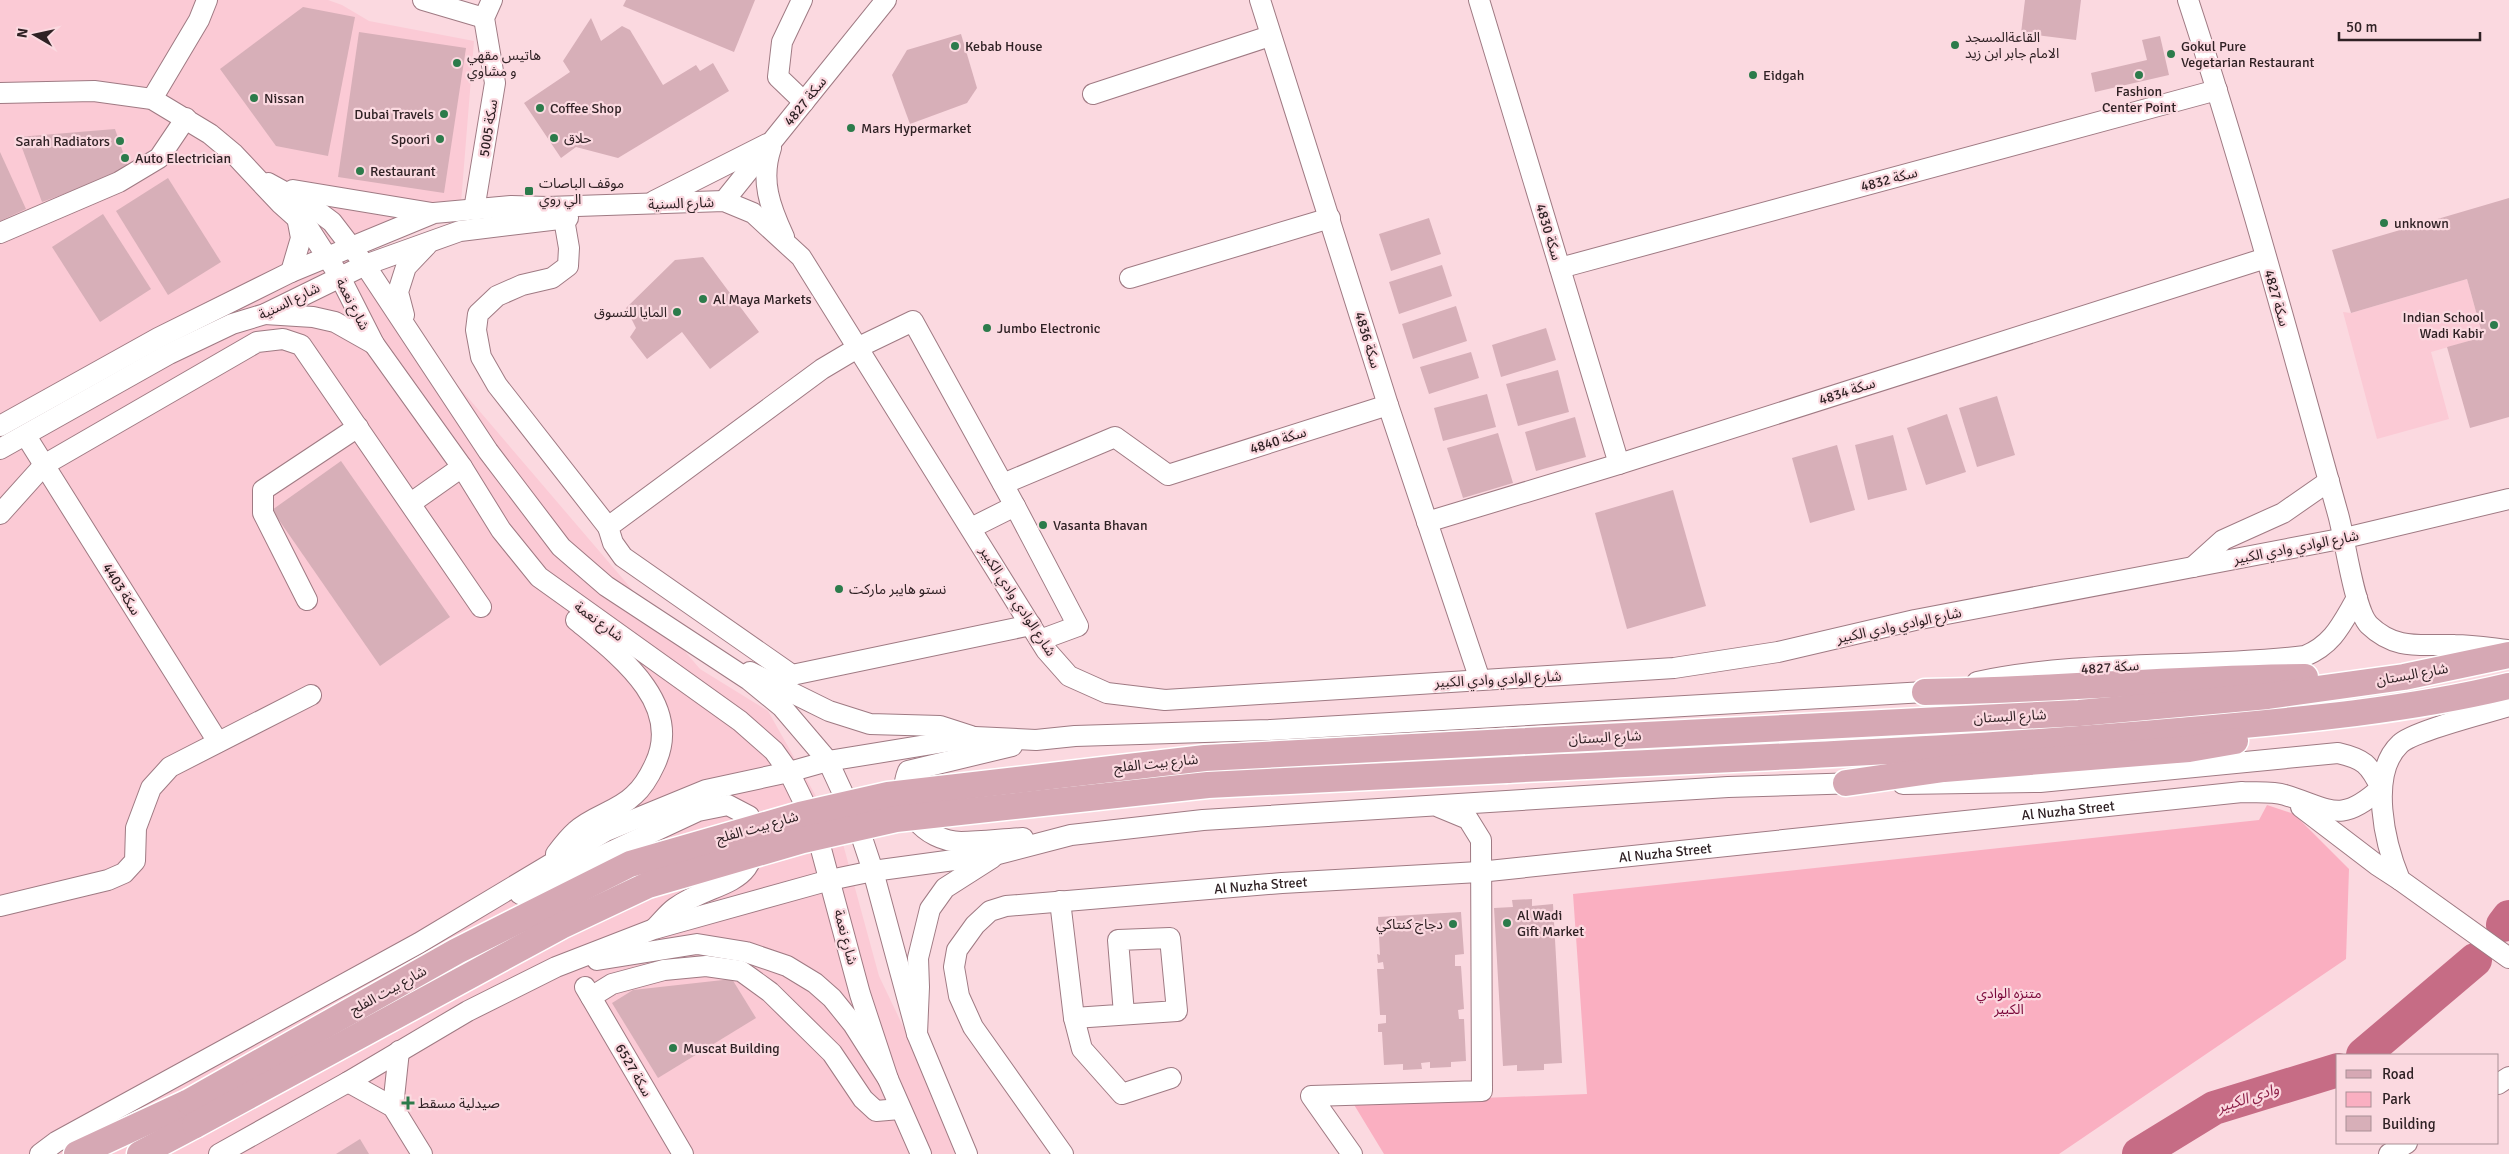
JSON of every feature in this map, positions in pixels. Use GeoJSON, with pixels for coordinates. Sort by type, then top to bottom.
{"type":"FeatureCollection","features":[{"type":"Feature","properties":{"kind":"main road","name":"شارع البستان"},"geometry":{"type":"LineString","coordinates":[[1507,742],[2080,713],[2268,696],[2404,676],[2509,655]]}},
{"type":"Feature","properties":{"kind":"main road"},"geometry":{"type":"LineString","coordinates":[[1926,692],[2017,691],[2260,677],[2404,676]]}},
{"type":"Feature","properties":{"kind":"main road","name":"شارع البستان"},"geometry":{"type":"LineString","coordinates":[[1507,770],[2083,739],[2300,720],[2469,695],[2509,686]]}},
{"type":"Feature","properties":{"kind":"main road"},"geometry":{"type":"LineString","coordinates":[[1846,783],[1944,769],[2189,749],[2248,739],[2300,720]]}},
{"type":"Feature","properties":{"kind":"main road","name":"شارع بيت الفلج"},"geometry":{"type":"LineString","coordinates":[[140,1154],[192,1114],[457,951],[630,864],[800,815],[888,795],[1205,758],[1507,742]]}},
{"type":"Feature","properties":{"kind":"main road","name":"شارع بيت الفلج"},"geometry":{"type":"LineString","coordinates":[[77,1154],[192,1114],[561,926],[648,885],[802,840],[896,819],[1208,785],[1507,770]]}},
{"type":"Feature","properties":{"kind":"street"},"geometry":{"type":"LineString","coordinates":[[152,99],[199,20],[207,0]]}},
{"type":"Feature","properties":{"kind":"street","name":"سكة 5005"},"geometry":{"type":"LineString","coordinates":[[423,0],[488,9],[495,83],[474,210]]}},
{"type":"Feature","properties":{"kind":"street"},"geometry":{"type":"LineString","coordinates":[[802,0],[782,42],[778,77],[804,102]]}},
{"type":"Feature","properties":{"kind":"street","name":"سكة 4827"},"geometry":{"type":"LineString","coordinates":[[724,201],[886,0]]}},
{"type":"Feature","properties":{"kind":"street","name":"سكة 4836"},"geometry":{"type":"LineString","coordinates":[[1260,0],[1388,405],[1480,680]]}},
{"type":"Feature","properties":{"kind":"street","name":"سكة 4830"},"geometry":{"type":"LineString","coordinates":[[1479,0],[1619,464]]}},
{"type":"Feature","properties":{"kind":"street","name":"سكة 4827"},"geometry":{"type":"LineString","coordinates":[[2188,0],[2217,90],[2266,258],[2345,538],[2357,598],[2367,623],[2383,637],[2405,645],[2457,645],[2509,650]]}},
{"type":"Feature","properties":{"kind":"street"},"geometry":{"type":"LineString","coordinates":[[1093,94],[1270,36]]}},
{"type":"Feature","properties":{"kind":"street","name":"سكة 4832"},"geometry":{"type":"LineString","coordinates":[[1560,268],[2217,90]]}},
{"type":"Feature","properties":{"kind":"street","name":"شارع نعمة"},"geometry":{"type":"LineString","coordinates":[[0,93],[94,91],[152,99],[186,118],[234,154],[253,177],[309,229],[340,277],[374,344],[462,467],[501,530],[539,577],[740,721],[774,751],[789,772],[814,822],[860,994],[888,1079]]}},
{"type":"Feature","properties":{"kind":"street"},"geometry":{"type":"LineString","coordinates":[[0,233],[119,182],[159,158],[186,118]]}},
{"type":"Feature","properties":{"kind":"street"},"geometry":{"type":"LineString","coordinates":[[648,204],[773,141]]}},
{"type":"Feature","properties":{"kind":"street"},"geometry":{"type":"LineString","coordinates":[[773,141],[765,164],[765,182],[770,202],[787,243]]}},
{"type":"Feature","properties":{"kind":"street","name":"شارع نعمة"},"geometry":{"type":"LineString","coordinates":[[253,177],[312,207],[332,222],[407,327],[488,451],[561,547],[606,586],[749,680],[782,707],[828,761],[858,826],[917,1034],[967,1154]]}},
{"type":"Feature","properties":{"kind":"street"},"geometry":{"type":"LineString","coordinates":[[274,187],[434,214]]}},
{"type":"Feature","properties":{"kind":"street","name":"شارع السنية"},"geometry":{"type":"LineString","coordinates":[[0,426],[158,338],[291,272],[434,214],[511,206],[548,208],[724,201]]}},
{"type":"Feature","properties":{"kind":"street","name":"شارع السنية"},"geometry":{"type":"LineString","coordinates":[[0,449],[169,354],[232,324],[266,314],[365,266],[431,240],[460,231],[724,201]]}},
{"type":"Feature","properties":{"kind":"street","name":"شارع الوادي وادي الكبير"},"geometry":{"type":"LineString","coordinates":[[724,201],[752,213],[801,257],[1036,632],[1069,676],[1107,693],[1165,700],[1674,668],[1778,652],[1915,620],[2345,538],[2509,499]]}},
{"type":"Feature","properties":{"kind":"street"},"geometry":{"type":"LineString","coordinates":[[291,272],[301,238],[297,218]]}},
{"type":"Feature","properties":{"kind":"street"},"geometry":{"type":"LineString","coordinates":[[1130,278],[1330,218]]}},
{"type":"Feature","properties":{"kind":"street"},"geometry":{"type":"LineString","coordinates":[[564,219],[569,248],[568,266],[552,278],[522,285],[498,296],[478,314],[476,330],[481,357],[497,385],[608,527],[614,543],[623,557],[792,675],[986,633],[1036,632],[1078,626],[1015,506],[913,321],[822,369],[608,527]]}},
{"type":"Feature","properties":{"kind":"street"},"geometry":{"type":"LineString","coordinates":[[407,327],[398,292],[406,267],[431,240]]}},
{"type":"Feature","properties":{"kind":"street","name":"سكة 4834"},"geometry":{"type":"LineString","coordinates":[[1427,522],[1619,464],[2266,258]]}},
{"type":"Feature","properties":{"kind":"street"},"geometry":{"type":"LineString","coordinates":[[266,314],[313,317],[335,322],[374,344]]}},
{"type":"Feature","properties":{"kind":"street"},"geometry":{"type":"LineString","coordinates":[[212,334],[257,342],[283,339],[301,346],[481,606]]}},
{"type":"Feature","properties":{"kind":"street"},"geometry":{"type":"LineString","coordinates":[[0,514],[44,465],[257,342]]}},
{"type":"Feature","properties":{"kind":"street","name":"سكة 4840"},"geometry":{"type":"LineString","coordinates":[[1003,484],[1115,437],[1168,475],[1388,405]]}},
{"type":"Feature","properties":{"kind":"street"},"geometry":{"type":"LineString","coordinates":[[307,600],[263,513],[263,490],[358,426]]}},
{"type":"Feature","properties":{"kind":"street","name":"سكة 4403"},"geometry":{"type":"LineString","coordinates":[[26,436],[218,742]]}},
{"type":"Feature","properties":{"kind":"street"},"geometry":{"type":"LineString","coordinates":[[411,503],[462,467]]}},
{"type":"Feature","properties":{"kind":"street"},"geometry":{"type":"LineString","coordinates":[[2193,567],[2223,540],[2283,513],[2329,481]]}},
{"type":"Feature","properties":{"kind":"street"},"geometry":{"type":"LineString","coordinates":[[971,528],[1015,506]]}},
{"type":"Feature","properties":{"kind":"street"},"geometry":{"type":"LineString","coordinates":[[539,577],[576,620],[623,658],[654,701],[664,733],[659,756],[650,776],[634,796],[576,830],[542,868]]}},
{"type":"Feature","properties":{"kind":"street","name":"سكة 4827"},"geometry":{"type":"LineString","coordinates":[[1036,740],[1076,736],[1269,730],[1926,692],[2012,674],[2140,664],[2305,656],[2321,649],[2332,639],[2357,598]]}},
{"type":"Feature","properties":{"kind":"street"},"geometry":{"type":"LineString","coordinates":[[712,654],[829,711],[870,724],[940,726],[976,737]]}},
{"type":"Feature","properties":{"kind":"street"},"geometry":{"type":"LineString","coordinates":[[0,906],[108,880],[124,872],[135,861],[136,828],[151,788],[170,767],[311,695]]}},
{"type":"Feature","properties":{"kind":"street"},"geometry":{"type":"LineString","coordinates":[[2400,880],[2392,860],[2384,820],[2381,788],[2390,756],[2401,743],[2421,734],[2509,706]]}},
{"type":"Feature","properties":{"kind":"street"},"geometry":{"type":"LineString","coordinates":[[40,1154],[56,1142],[243,1041],[477,908],[606,831],[706,790],[789,772],[828,761],[976,737],[1036,740]]}},
{"type":"Feature","properties":{"kind":"street"},"geometry":{"type":"LineString","coordinates":[[1036,740],[908,771],[904,782],[907,807],[918,823],[939,837],[960,842],[1071,834],[1203,820],[1718,788],[1846,783],[1946,784],[2040,782],[2338,753],[2356,757],[2370,767],[2381,788]]}},
{"type":"Feature","properties":{"kind":"street","name":"Al Nuzha Street"},"geometry":{"type":"LineString","coordinates":[[1063,1154],[973,1027],[959,996],[954,967],[957,950],[975,925],[990,911],[1006,906],[1282,883],[1479,872],[2242,792],[2283,794],[2330,811],[2350,810],[2364,804],[2381,788]]}},
{"type":"Feature","properties":{"kind":"street"},"geometry":{"type":"LineString","coordinates":[[2283,794],[2377,865],[2509,958]]}},
{"type":"Feature","properties":{"kind":"street"},"geometry":{"type":"LineString","coordinates":[[477,908],[532,890],[698,811],[728,805],[750,816],[753,829],[754,851],[741,876],[675,908],[654,929]]}},
{"type":"Feature","properties":{"kind":"street"},"geometry":{"type":"LineString","coordinates":[[1352,1154],[1311,1096],[1482,1091],[1479,872],[1481,840],[1468,818],[1432,805]]}},
{"type":"Feature","properties":{"kind":"street"},"geometry":{"type":"LineString","coordinates":[[219,1154],[348,1082],[468,1011],[556,967],[654,929],[830,880],[872,871],[998,854],[1071,834]]}},
{"type":"Feature","properties":{"kind":"street"},"geometry":{"type":"LineString","coordinates":[[917,1034],[918,958],[930,909],[945,888],[998,854]]}},
{"type":"Feature","properties":{"kind":"street"},"geometry":{"type":"LineString","coordinates":[[1060,901],[1074,1018],[1082,1049],[1122,1094],[1171,1078]]}},
{"type":"Feature","properties":{"kind":"street"},"geometry":{"type":"LineString","coordinates":[[1074,1018],[1177,1011],[1170,938],[1118,940],[1124,1014]]}},
{"type":"Feature","properties":{"kind":"street"},"geometry":{"type":"LineString","coordinates":[[556,967],[697,944],[746,952],[787,966],[815,983],[832,998],[852,1024],[888,1079],[921,1154]]}},
{"type":"Feature","properties":{"kind":"street","name":"سكة 6527"},"geometry":{"type":"LineString","coordinates":[[683,1154],[588,992],[664,970],[706,966],[741,971],[770,992],[832,1053],[863,1098],[876,1111],[900,1109]]}},
{"type":"Feature","properties":{"kind":"street"},"geometry":{"type":"LineString","coordinates":[[393,1107],[399,1051]]}},
{"type":"Feature","properties":{"kind":"street"},"geometry":{"type":"LineString","coordinates":[[348,1082],[393,1107],[422,1154]]}},
{"type":"Feature","properties":{"kind":"street"},"geometry":{"type":"LineString","coordinates":[[2389,1154],[2405,1144]]}},
{"type":"Feature","properties":{"kind":"shaded area"},"geometry":{"type":"Polygon","coordinates":[[[0,0],[328,0],[342,5],[369,21],[474,41],[461,203],[346,255],[700,669],[768,711],[843,844],[879,976],[964,1154],[0,1154],[0,0]]]}},
{"type":"Feature","properties":{"kind":"shaded area"},"geometry":{"type":"Polygon","coordinates":[[[2467,279],[2483,337],[2431,352],[2449,419],[2377,439],[2343,312],[2351,313],[2467,279]]]}},
{"type":"Feature","properties":{"kind":"green space","name":"متنزه الوادي الكبير"},"geometry":{"type":"Polygon","coordinates":[[[2267,805],[2294,814],[2349,869],[2346,959],[2059,1154],[1384,1154],[1353,1103],[1587,1094],[1573,894],[2259,820],[2267,805]]]}},
{"type":"Feature","properties":{"kind":"building"},"geometry":{"type":"Polygon","coordinates":[[[626,0],[755,0],[734,52],[623,6],[626,0]]]}},
{"type":"Feature","properties":{"kind":"building"},"geometry":{"type":"Polygon","coordinates":[[[2025,0],[2081,0],[2076,40],[2021,33],[2025,0]]]}},
{"type":"Feature","properties":{"kind":"building"},"geometry":{"type":"Polygon","coordinates":[[[303,7],[355,17],[328,156],[276,146],[220,69],[303,7]]]}},
{"type":"Feature","properties":{"kind":"building"},"geometry":{"type":"Polygon","coordinates":[[[591,18],[601,41],[622,26],[630,30],[663,85],[696,65],[700,71],[713,63],[729,91],[618,158],[576,147],[561,158],[524,103],[570,72],[563,61],[591,18]]]}},
{"type":"Feature","properties":{"kind":"building"},"geometry":{"type":"Polygon","coordinates":[[[359,32],[466,48],[444,193],[338,177],[359,32]]]}},
{"type":"Feature","properties":{"kind":"building"},"geometry":{"type":"Polygon","coordinates":[[[961,34],[977,88],[967,103],[910,124],[892,75],[907,50],[961,34]]]}},
{"type":"Feature","properties":{"kind":"building"},"geometry":{"type":"Polygon","coordinates":[[[2160,36],[2169,75],[2095,92],[2091,73],[2147,60],[2142,40],[2160,36]]]}},
{"type":"Feature","properties":{"kind":"building"},"geometry":{"type":"Polygon","coordinates":[[[115,129],[129,170],[42,202],[18,137],[115,129]]]}},
{"type":"Feature","properties":{"kind":"building"},"geometry":{"type":"Polygon","coordinates":[[[0,152],[26,209],[0,221],[0,152]]]}},
{"type":"Feature","properties":{"kind":"building"},"geometry":{"type":"Polygon","coordinates":[[[168,178],[221,262],[168,295],[116,211],[168,178]]]}},
{"type":"Feature","properties":{"kind":"building","name":"Indian School Wadi Kabir"},"geometry":{"type":"Polygon","coordinates":[[[2509,198],[2509,417],[2470,428],[2447,347],[2483,337],[2467,279],[2351,313],[2332,250],[2509,198]]]}},
{"type":"Feature","properties":{"kind":"building"},"geometry":{"type":"Polygon","coordinates":[[[103,214],[151,289],[100,322],[52,247],[103,214]]]}},
{"type":"Feature","properties":{"kind":"building"},"geometry":{"type":"Polygon","coordinates":[[[1429,218],[1441,254],[1391,271],[1379,234],[1429,218]]]}},
{"type":"Feature","properties":{"kind":"building"},"geometry":{"type":"Polygon","coordinates":[[[703,257],[759,332],[710,369],[682,332],[647,359],[630,337],[636,328],[626,308],[675,260],[703,257]]]}},
{"type":"Feature","properties":{"kind":"building"},"geometry":{"type":"Polygon","coordinates":[[[1442,265],[1452,296],[1399,314],[1389,282],[1442,265]]]}},
{"type":"Feature","properties":{"kind":"building"},"geometry":{"type":"Polygon","coordinates":[[[1456,306],[1467,341],[1413,359],[1402,324],[1456,306]]]}},
{"type":"Feature","properties":{"kind":"building"},"geometry":{"type":"Polygon","coordinates":[[[1546,328],[1556,360],[1501,377],[1492,345],[1546,328]]]}},
{"type":"Feature","properties":{"kind":"building"},"geometry":{"type":"Polygon","coordinates":[[[1471,352],[1479,378],[1429,394],[1420,367],[1471,352]]]}},
{"type":"Feature","properties":{"kind":"building"},"geometry":{"type":"Polygon","coordinates":[[[1558,370],[1569,412],[1518,426],[1506,384],[1558,370]]]}},
{"type":"Feature","properties":{"kind":"building"},"geometry":{"type":"Polygon","coordinates":[[[1487,394],[1496,427],[1443,441],[1434,408],[1487,394]]]}},
{"type":"Feature","properties":{"kind":"building"},"geometry":{"type":"Polygon","coordinates":[[[1997,396],[2015,455],[1977,467],[1959,408],[1997,396]]]}},
{"type":"Feature","properties":{"kind":"building"},"geometry":{"type":"Polygon","coordinates":[[[1947,414],[1966,472],[1926,485],[1907,428],[1947,414]]]}},
{"type":"Feature","properties":{"kind":"building"},"geometry":{"type":"Polygon","coordinates":[[[1575,417],[1586,457],[1536,471],[1525,432],[1575,417]]]}},
{"type":"Feature","properties":{"kind":"building"},"geometry":{"type":"Polygon","coordinates":[[[1498,433],[1513,483],[1463,498],[1447,448],[1498,433]]]}},
{"type":"Feature","properties":{"kind":"building"},"geometry":{"type":"Polygon","coordinates":[[[1893,435],[1907,490],[1868,500],[1855,445],[1893,435]]]}},
{"type":"Feature","properties":{"kind":"building"},"geometry":{"type":"Polygon","coordinates":[[[1837,445],[1855,510],[1810,523],[1792,458],[1837,445]]]}},
{"type":"Feature","properties":{"kind":"building"},"geometry":{"type":"Polygon","coordinates":[[[341,461],[450,617],[380,666],[272,510],[341,461]]]}},
{"type":"Feature","properties":{"kind":"building"},"geometry":{"type":"Polygon","coordinates":[[[1673,490],[1706,606],[1627,629],[1595,513],[1673,490]]]}},
{"type":"Feature","properties":{"kind":"building"},"geometry":{"type":"Polygon","coordinates":[[[1532,899],[1532,906],[1553,904],[1562,1063],[1544,1064],[1544,1070],[1517,1071],[1517,1065],[1503,1066],[1494,908],[1513,907],[1512,900],[1532,899]]]}},
{"type":"Feature","properties":{"kind":"building"},"geometry":{"type":"Polygon","coordinates":[[[1461,912],[1464,954],[1455,955],[1455,966],[1461,966],[1464,1009],[1458,1010],[1459,1019],[1464,1019],[1466,1061],[1451,1062],[1451,1067],[1430,1068],[1430,1062],[1421,1063],[1422,1069],[1403,1070],[1403,1064],[1384,1065],[1382,1032],[1378,1032],[1378,1024],[1386,1023],[1386,1015],[1380,1015],[1377,969],[1384,969],[1383,962],[1378,963],[1377,954],[1380,955],[1378,917],[1461,912]]]}},
{"type":"Feature","properties":{"kind":"building","name":"Muscat Building"},"geometry":{"type":"Polygon","coordinates":[[[732,979],[756,1018],[658,1078],[612,1003],[633,990],[732,979]]]}},
{"type":"Feature","properties":{"kind":"building"},"geometry":{"type":"Polygon","coordinates":[[[360,1139],[369,1154],[336,1154],[360,1139]]]}},
{"type":"Feature","properties":{"kind":"waterway","name":"وادي الكبير"},"geometry":{"type":"LineString","coordinates":[[2503,925],[2509,917]]}},
{"type":"Feature","properties":{"kind":"waterway","name":"وادي الكبير"},"geometry":{"type":"LineString","coordinates":[[2364,1054],[2475,960]]}},
{"type":"Feature","properties":{"kind":"waterway","name":"وادي الكبير"},"geometry":{"type":"LineString","coordinates":[[2139,1154],[2214,1108],[2336,1071]]}},
{"type":"Feature","properties":{"kind":"place","name":"القاعةالمسجد الامام جابر ابن زيد"},"geometry":{"type":"Point","coordinates":[1955,45]}},
{"type":"Feature","properties":{"kind":"place","name":"Kebab House"},"geometry":{"type":"Point","coordinates":[955,46]}},
{"type":"Feature","properties":{"kind":"place","name":"Gokul Pure Vegetarian Restaurant"},"geometry":{"type":"Point","coordinates":[2171,54]}},
{"type":"Feature","properties":{"kind":"place","name":"هاتيس مقهي و مشاوي"},"geometry":{"type":"Point","coordinates":[457,63]}},
{"type":"Feature","properties":{"kind":"place","name":"Eidgah"},"geometry":{"type":"Point","coordinates":[1753,75]}},
{"type":"Feature","properties":{"kind":"place","name":"Fashion Center Point"},"geometry":{"type":"Point","coordinates":[2139,75]}},
{"type":"Feature","properties":{"kind":"place","name":"Nissan"},"geometry":{"type":"Point","coordinates":[254,98]}},
{"type":"Feature","properties":{"kind":"place","name":"Coffee Shop"},"geometry":{"type":"Point","coordinates":[540,108]}},
{"type":"Feature","properties":{"kind":"place","name":"Dubai Travels"},"geometry":{"type":"Point","coordinates":[444,114]}},
{"type":"Feature","properties":{"kind":"place","name":"Mars Hypermarket"},"geometry":{"type":"Point","coordinates":[851,128]}},
{"type":"Feature","properties":{"kind":"place","name":"حلاق"},"geometry":{"type":"Point","coordinates":[554,138]}},
{"type":"Feature","properties":{"kind":"place","name":"Spoori"},"geometry":{"type":"Point","coordinates":[440,139]}},
{"type":"Feature","properties":{"kind":"place","name":"Sarah Radiators"},"geometry":{"type":"Point","coordinates":[120,141]}},
{"type":"Feature","properties":{"kind":"place","name":"Auto Electrician"},"geometry":{"type":"Point","coordinates":[125,158]}},
{"type":"Feature","properties":{"kind":"place","name":"Restaurant"},"geometry":{"type":"Point","coordinates":[360,171]}},
{"type":"Feature","properties":{"kind":"place","name":"موقف الباصات الي روي"},"geometry":{"type":"Point","coordinates":[529,191]}},
{"type":"Feature","properties":{"kind":"place","name":"unknown"},"geometry":{"type":"Point","coordinates":[2384,223]}},
{"type":"Feature","properties":{"kind":"place","name":"Al Maya Markets"},"geometry":{"type":"Point","coordinates":[703,299]}},
{"type":"Feature","properties":{"kind":"place","name":"المايا للتسوق"},"geometry":{"type":"Point","coordinates":[677,312]}},
{"type":"Feature","properties":{"kind":"place","name":"Indian School Wadi Kabir"},"geometry":{"type":"Point","coordinates":[2494,325]}},
{"type":"Feature","properties":{"kind":"place","name":"Jumbo Electronic"},"geometry":{"type":"Point","coordinates":[987,328]}},
{"type":"Feature","properties":{"kind":"place","name":"Vasanta Bhavan"},"geometry":{"type":"Point","coordinates":[1043,525]}},
{"type":"Feature","properties":{"kind":"place","name":"نستو هايبر ماركت"},"geometry":{"type":"Point","coordinates":[839,589]}},
{"type":"Feature","properties":{"kind":"place","name":"Al Wadi Gift Market"},"geometry":{"type":"Point","coordinates":[1507,923]}},
{"type":"Feature","properties":{"kind":"place","name":"دجاج كنتاكي"},"geometry":{"type":"Point","coordinates":[1453,924]}},
{"type":"Feature","properties":{"kind":"place","name":"Muscat Building"},"geometry":{"type":"Point","coordinates":[673,1048]}},
{"type":"Feature","properties":{"kind":"place","name":"صيدلية مسقط"},"geometry":{"type":"Point","coordinates":[408,1103]}}]}
